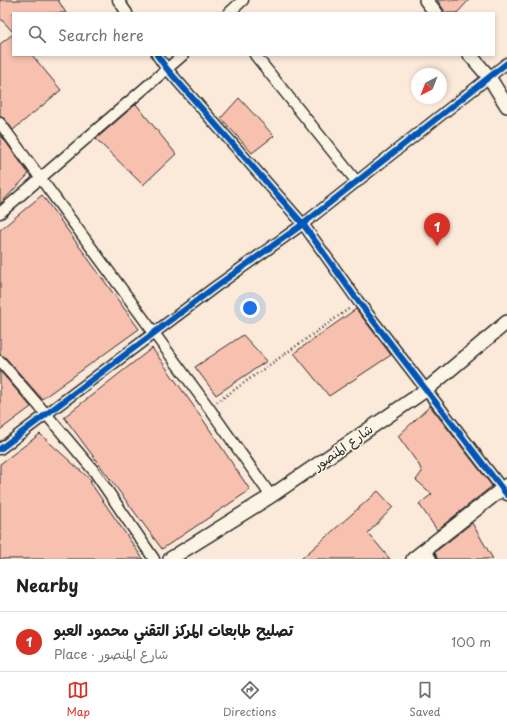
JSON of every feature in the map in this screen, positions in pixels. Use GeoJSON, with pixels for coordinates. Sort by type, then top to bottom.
{"type":"FeatureCollection","features":[{"type":"Feature","properties":{"kind":"street"},"geometry":{"type":"LineString","coordinates":[[118,0],[126,12]]}},
{"type":"Feature","properties":{"kind":"street"},"geometry":{"type":"LineString","coordinates":[[230,12],[243,0]]}},
{"type":"Feature","properties":{"kind":"street"},"geometry":{"type":"LineString","coordinates":[[426,0],[435,12]]}},
{"type":"Feature","properties":{"kind":"street"},"geometry":{"type":"LineString","coordinates":[[157,56],[303,224],[358,301],[505,490],[428,554],[413,559]]}},
{"type":"Feature","properties":{"kind":"street"},"geometry":{"type":"LineString","coordinates":[[0,213],[182,56]]}},
{"type":"Feature","properties":{"kind":"street"},"geometry":{"type":"LineString","coordinates":[[256,56],[357,182]]}},
{"type":"Feature","properties":{"kind":"street"},"geometry":{"type":"LineString","coordinates":[[471,56],[489,78],[507,106]]}},
{"type":"Feature","properties":{"kind":"street"},"geometry":{"type":"LineString","coordinates":[[0,449],[215,287],[303,224],[507,63]]}},
{"type":"Feature","properties":{"kind":"street"},"geometry":{"type":"LineString","coordinates":[[0,123],[153,334],[209,408],[271,496]]}},
{"type":"Feature","properties":{"kind":"street","name":"شارع المنصور"},"geometry":{"type":"LineString","coordinates":[[170,559],[271,496],[426,390],[507,322]]}},
{"type":"Feature","properties":{"kind":"street"},"geometry":{"type":"LineString","coordinates":[[0,362],[94,471],[154,559]]}},
{"type":"Feature","properties":{"kind":"path"},"geometry":{"type":"LineString","coordinates":[[209,408],[358,301]]}},
{"type":"Feature","properties":{"kind":"building"},"geometry":{"type":"Polygon","coordinates":[[[0,0],[58,0],[65,12],[12,12],[12,31],[0,18],[0,0]]]}},
{"type":"Feature","properties":{"kind":"building"},"geometry":{"type":"Polygon","coordinates":[[[437,0],[469,0],[458,12],[445,12],[437,0]]]}},
{"type":"Feature","properties":{"kind":"building"},"geometry":{"type":"Polygon","coordinates":[[[12,35],[12,56],[33,56],[61,90],[13,130],[5,119],[0,117],[0,44],[12,35]]]}},
{"type":"Feature","properties":{"kind":"building"},"geometry":{"type":"Polygon","coordinates":[[[239,98],[274,136],[252,153],[221,118],[239,98]]]}},
{"type":"Feature","properties":{"kind":"building"},"geometry":{"type":"Polygon","coordinates":[[[136,104],[176,154],[143,185],[96,139],[136,104]]]}},
{"type":"Feature","properties":{"kind":"building"},"geometry":{"type":"Polygon","coordinates":[[[0,134],[29,174],[0,204],[0,134]]]}},
{"type":"Feature","properties":{"kind":"building"},"geometry":{"type":"Polygon","coordinates":[[[42,195],[139,329],[42,399],[5,357],[0,355],[0,230],[42,195]]]}},
{"type":"Feature","properties":{"kind":"building"},"geometry":{"type":"Polygon","coordinates":[[[356,309],[391,355],[329,396],[294,353],[356,309]]]}},
{"type":"Feature","properties":{"kind":"building"},"geometry":{"type":"Polygon","coordinates":[[[243,335],[267,361],[216,395],[195,367],[243,335]]]}},
{"type":"Feature","properties":{"kind":"building"},"geometry":{"type":"Polygon","coordinates":[[[152,348],[200,415],[250,490],[162,549],[64,417],[152,348]]]}},
{"type":"Feature","properties":{"kind":"building"},"geometry":{"type":"Polygon","coordinates":[[[0,371],[31,407],[0,430],[0,371]]]}},
{"type":"Feature","properties":{"kind":"building"},"geometry":{"type":"Polygon","coordinates":[[[430,406],[492,486],[437,530],[419,504],[432,494],[416,480],[422,472],[419,465],[398,436],[430,406]]]}},
{"type":"Feature","properties":{"kind":"building"},"geometry":{"type":"Polygon","coordinates":[[[40,434],[92,481],[90,482],[143,559],[0,559],[0,464],[40,434]]]}},
{"type":"Feature","properties":{"kind":"building"},"geometry":{"type":"Polygon","coordinates":[[[378,491],[393,507],[368,533],[390,559],[301,559],[378,491]]]}},
{"type":"Feature","properties":{"kind":"building"},"geometry":{"type":"Polygon","coordinates":[[[472,523],[493,559],[437,559],[435,552],[472,523]]]}},
{"type":"Feature","properties":{"kind":"cycle path"},"geometry":{"type":"LineString","coordinates":[[158,56],[167,69],[303,224],[358,301],[507,495]]}},
{"type":"Feature","properties":{"kind":"cycle path"},"geometry":{"type":"LineString","coordinates":[[0,449],[215,287],[303,224],[507,63]]}},
{"type":"Feature","properties":{"kind":"place","name":"تصليح طابعات المركز التقني محمود العبو"},"geometry":{"type":"Point","coordinates":[437,246]}}]}
